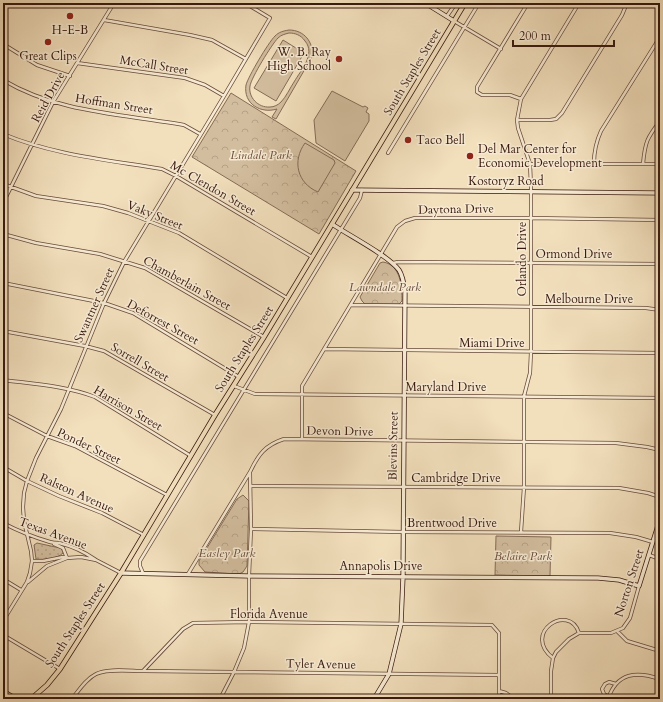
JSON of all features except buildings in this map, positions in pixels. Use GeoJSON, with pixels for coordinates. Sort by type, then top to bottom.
{"type":"FeatureCollection","features":[{"type":"Feature","properties":{"kind":"main road","name":"South Staples Street"},"geometry":{"type":"LineString","coordinates":[[31,699],[47,685],[60,669],[121,573],[466,3]]}},
{"type":"Feature","properties":{"kind":"street","name":"Reid Drive"},"geometry":{"type":"LineString","coordinates":[[3,203],[53,102],[114,3]]}},
{"type":"Feature","properties":{"kind":"street","name":"Swantner Street"},"geometry":{"type":"LineString","coordinates":[[3,621],[27,582],[30,573],[32,561],[31,551],[24,521],[23,507],[27,481],[104,303],[124,262],[148,220],[176,176],[270,18],[245,3]]}},
{"type":"Feature","properties":{"kind":"street"},"geometry":{"type":"LineString","coordinates":[[425,3],[501,50]]}},
{"type":"Feature","properties":{"kind":"street"},"geometry":{"type":"LineString","coordinates":[[447,16],[456,3]]}},
{"type":"Feature","properties":{"kind":"street"},"geometry":{"type":"LineString","coordinates":[[388,153],[479,3]]}},
{"type":"Feature","properties":{"kind":"street"},"geometry":{"type":"LineString","coordinates":[[521,99],[510,95],[482,95],[477,92],[477,87],[501,50],[528,3]]}},
{"type":"Feature","properties":{"kind":"street","name":"Orlando Drive"},"geometry":{"type":"LineString","coordinates":[[521,532],[524,487],[524,396],[530,373],[531,352],[530,263],[532,218],[530,164],[520,139],[517,120],[521,99],[579,3]]}},
{"type":"Feature","properties":{"kind":"street"},"geometry":{"type":"LineString","coordinates":[[517,120],[550,120],[556,118],[562,113],[622,15],[627,3]]}},
{"type":"Feature","properties":{"kind":"street"},"geometry":{"type":"LineString","coordinates":[[104,20],[212,40],[246,59]]}},
{"type":"Feature","properties":{"kind":"street"},"geometry":{"type":"LineString","coordinates":[[594,163],[596,141],[660,37]]}},
{"type":"Feature","properties":{"kind":"street"},"geometry":{"type":"LineString","coordinates":[[3,44],[37,65],[70,76]]}},
{"type":"Feature","properties":{"kind":"street","name":"McCall Street"},"geometry":{"type":"LineString","coordinates":[[77,63],[185,78],[205,85],[224,96]]}},
{"type":"Feature","properties":{"kind":"street","name":"Hoffman Street"},"geometry":{"type":"LineString","coordinates":[[3,80],[35,97],[71,108],[184,125],[200,134]]}},
{"type":"Feature","properties":{"kind":"street"},"geometry":{"type":"LineString","coordinates":[[643,164],[645,144],[660,121]]}},
{"type":"Feature","properties":{"kind":"street","name":"Mc Clendon Street"},"geometry":{"type":"LineString","coordinates":[[3,134],[32,145],[60,152],[162,169],[312,258]]}},
{"type":"Feature","properties":{"kind":"street"},"geometry":{"type":"LineString","coordinates":[[530,164],[660,164]]}},
{"type":"Feature","properties":{"kind":"street","name":"Vaky Street"},"geometry":{"type":"LineString","coordinates":[[3,184],[36,196],[103,206],[148,220],[179,233],[288,298]]}},
{"type":"Feature","properties":{"kind":"street","name":"Kostoryz Road"},"geometry":{"type":"LineString","coordinates":[[352,190],[660,193]]}},
{"type":"Feature","properties":{"kind":"street"},"geometry":{"type":"LineString","coordinates":[[143,574],[140,561],[360,198],[362,190]]}},
{"type":"Feature","properties":{"kind":"street","name":"Daytona Drive"},"geometry":{"type":"LineString","coordinates":[[302,440],[302,386],[397,227],[405,221],[415,218],[660,220]]}},
{"type":"Feature","properties":{"kind":"street","name":"Blevins Street"},"geometry":{"type":"LineString","coordinates":[[332,224],[393,264],[400,271],[404,281],[406,351],[403,441],[403,576],[401,624],[389,674],[374,699]]}},
{"type":"Feature","properties":{"kind":"street","name":"Chamberlain Street"},"geometry":{"type":"LineString","coordinates":[[3,234],[36,243],[100,254],[144,268],[264,337]]}},
{"type":"Feature","properties":{"kind":"street","name":"Ormond Drive"},"geometry":{"type":"LineString","coordinates":[[393,264],[398,262],[660,264]]}},
{"type":"Feature","properties":{"kind":"street","name":"Deforrest Street"},"geometry":{"type":"LineString","coordinates":[[3,283],[104,303],[133,313],[239,377]]}},
{"type":"Feature","properties":{"kind":"street","name":"Melbourne Drive"},"geometry":{"type":"LineString","coordinates":[[350,305],[646,308],[660,310]]}},
{"type":"Feature","properties":{"kind":"street","name":"Sorrell Street"},"geometry":{"type":"LineString","coordinates":[[3,331],[85,346],[104,351],[215,416]]}},
{"type":"Feature","properties":{"kind":"street","name":"Miami Drive"},"geometry":{"type":"LineString","coordinates":[[324,349],[660,353]]}},
{"type":"Feature","properties":{"kind":"street","name":"Harrison Street"},"geometry":{"type":"LineString","coordinates":[[3,380],[68,389],[95,397],[191,456]]}},
{"type":"Feature","properties":{"kind":"street","name":"Maryland Drive"},"geometry":{"type":"LineString","coordinates":[[234,386],[255,394],[660,398]]}},
{"type":"Feature","properties":{"kind":"street","name":"Ponder Street"},"geometry":{"type":"LineString","coordinates":[[3,413],[47,436],[74,446],[167,496]]}},
{"type":"Feature","properties":{"kind":"street","name":"Devon Drive"},"geometry":{"type":"LineString","coordinates":[[188,574],[250,472],[257,457],[274,442],[284,439],[616,443],[647,446],[660,450]]}},
{"type":"Feature","properties":{"kind":"street","name":"Ralston Avenue"},"geometry":{"type":"LineString","coordinates":[[3,467],[27,481],[59,496],[102,513],[144,535]]}},
{"type":"Feature","properties":{"kind":"street"},"geometry":{"type":"LineString","coordinates":[[220,699],[244,648],[249,622],[251,529],[250,472]]}},
{"type":"Feature","properties":{"kind":"street","name":"Cambridge Drive"},"geometry":{"type":"LineString","coordinates":[[251,486],[619,488],[648,493],[660,497]]}},
{"type":"Feature","properties":{"kind":"street","name":"Norton Street"},"geometry":{"type":"LineString","coordinates":[[579,633],[611,633],[623,628],[630,618],[660,519]]}},
{"type":"Feature","properties":{"kind":"street","name":"Texas Avenue"},"geometry":{"type":"LineString","coordinates":[[3,522],[27,534],[52,543],[59,543],[74,548],[121,573]]}},
{"type":"Feature","properties":{"kind":"street","name":"Brentwood Drive"},"geometry":{"type":"LineString","coordinates":[[251,529],[403,532],[610,533],[636,537],[653,542]]}},
{"type":"Feature","properties":{"kind":"street"},"geometry":{"type":"LineString","coordinates":[[52,543],[63,548],[67,558]]}},
{"type":"Feature","properties":{"kind":"street"},"geometry":{"type":"LineString","coordinates":[[649,556],[660,559]]}},
{"type":"Feature","properties":{"kind":"street","name":"Texas Avenue"},"geometry":{"type":"LineString","coordinates":[[32,561],[43,561],[62,557],[81,557],[96,560]]}},
{"type":"Feature","properties":{"kind":"street","name":"Texas Avenue"},"geometry":{"type":"LineString","coordinates":[[27,582],[47,566],[67,558]]}},
{"type":"Feature","properties":{"kind":"street","name":"Annapolis Drive"},"geometry":{"type":"LineString","coordinates":[[121,573],[249,576],[598,578],[619,580],[639,586]]}},
{"type":"Feature","properties":{"kind":"street"},"geometry":{"type":"LineString","coordinates":[[3,579],[22,590]]}},
{"type":"Feature","properties":{"kind":"street"},"geometry":{"type":"LineString","coordinates":[[551,699],[551,671],[553,658],[562,645],[579,633],[577,627],[568,621],[554,622],[548,627],[542,637],[546,652],[553,658]]}},
{"type":"Feature","properties":{"kind":"street","name":"Florida Avenue"},"geometry":{"type":"LineString","coordinates":[[144,671],[183,629],[193,623],[249,622],[492,625],[499,633],[499,675]]}},
{"type":"Feature","properties":{"kind":"street"},"geometry":{"type":"LineString","coordinates":[[617,631],[627,641],[660,651]]}},
{"type":"Feature","properties":{"kind":"street"},"geometry":{"type":"LineString","coordinates":[[3,635],[60,669]]}},
{"type":"Feature","properties":{"kind":"street"},"geometry":{"type":"LineString","coordinates":[[72,699],[88,680],[102,671],[144,671]]}},
{"type":"Feature","properties":{"kind":"street","name":"Tyler Avenue"},"geometry":{"type":"LineString","coordinates":[[144,671],[499,675]]}},
{"type":"Feature","properties":{"kind":"street"},"geometry":{"type":"LineString","coordinates":[[616,684],[610,682],[605,684],[602,689],[608,698],[616,684],[627,676],[646,674],[660,679]]}},
{"type":"Feature","properties":{"kind":"street"},"geometry":{"type":"LineString","coordinates":[[499,675],[499,699]]}},
{"type":"Feature","properties":{"kind":"street"},"geometry":{"type":"LineString","coordinates":[[3,691],[16,699]]}},
{"type":"Feature","properties":{"kind":"street"},"geometry":{"type":"LineString","coordinates":[[499,691],[506,693],[514,699]]}},
{"type":"Feature","properties":{"kind":"green space"},"geometry":{"type":"Polygon","coordinates":[[[289,30],[299,32],[307,38],[310,42],[312,57],[276,119],[272,117],[277,109],[259,109],[250,102],[247,97],[246,85],[263,52],[275,36],[281,32],[289,30]],[[291,33],[282,35],[275,41],[251,82],[250,90],[252,98],[262,106],[273,107],[281,102],[308,57],[309,51],[305,41],[302,37],[291,33]]]}},
{"type":"Feature","properties":{"kind":"green space"},"geometry":{"type":"Polygon","coordinates":[[[283,40],[304,53],[276,101],[254,88],[283,40]]]}},
{"type":"Feature","properties":{"kind":"green space"},"geometry":{"type":"Polygon","coordinates":[[[332,91],[363,107],[365,106],[368,108],[366,112],[369,114],[369,121],[345,161],[316,143],[314,120],[332,91]]]}},
{"type":"Feature","properties":{"kind":"green space","name":"Lindale Park"},"geometry":{"type":"Polygon","coordinates":[[[231,93],[356,171],[319,234],[192,157],[231,93]]]}},
{"type":"Feature","properties":{"kind":"green space"},"geometry":{"type":"Polygon","coordinates":[[[305,143],[334,160],[335,163],[318,192],[305,183],[299,171],[299,157],[305,143]]]}},
{"type":"Feature","properties":{"kind":"green space","name":"Lawndale Park"},"geometry":{"type":"Polygon","coordinates":[[[383,262],[394,267],[397,272],[401,283],[402,301],[399,304],[365,304],[360,297],[380,263],[383,262]]]}},
{"type":"Feature","properties":{"kind":"green space","name":"Easley Park"},"geometry":{"type":"Polygon","coordinates":[[[243,495],[249,501],[247,566],[243,572],[239,574],[205,572],[199,565],[199,561],[237,499],[243,495]]]}},
{"type":"Feature","properties":{"kind":"green space","name":"Belaire Park"},"geometry":{"type":"Polygon","coordinates":[[[496,536],[551,537],[550,576],[495,575],[496,536]]]}},
{"type":"Feature","properties":{"kind":"green space"},"geometry":{"type":"Polygon","coordinates":[[[37,543],[60,548],[63,553],[50,559],[36,559],[34,545],[37,543]]]}},
{"type":"Feature","properties":{"kind":"place","name":"H-E-B"},"geometry":{"type":"Point","coordinates":[70,16]}},
{"type":"Feature","properties":{"kind":"place","name":"Great Clips"},"geometry":{"type":"Point","coordinates":[48,42]}},
{"type":"Feature","properties":{"kind":"place","name":"W. B. Ray High School"},"geometry":{"type":"Point","coordinates":[339,59]}},
{"type":"Feature","properties":{"kind":"place","name":"Taco Bell"},"geometry":{"type":"Point","coordinates":[408,140]}},
{"type":"Feature","properties":{"kind":"place","name":"Del Mar Center for Economic Development"},"geometry":{"type":"Point","coordinates":[470,156]}}]}
